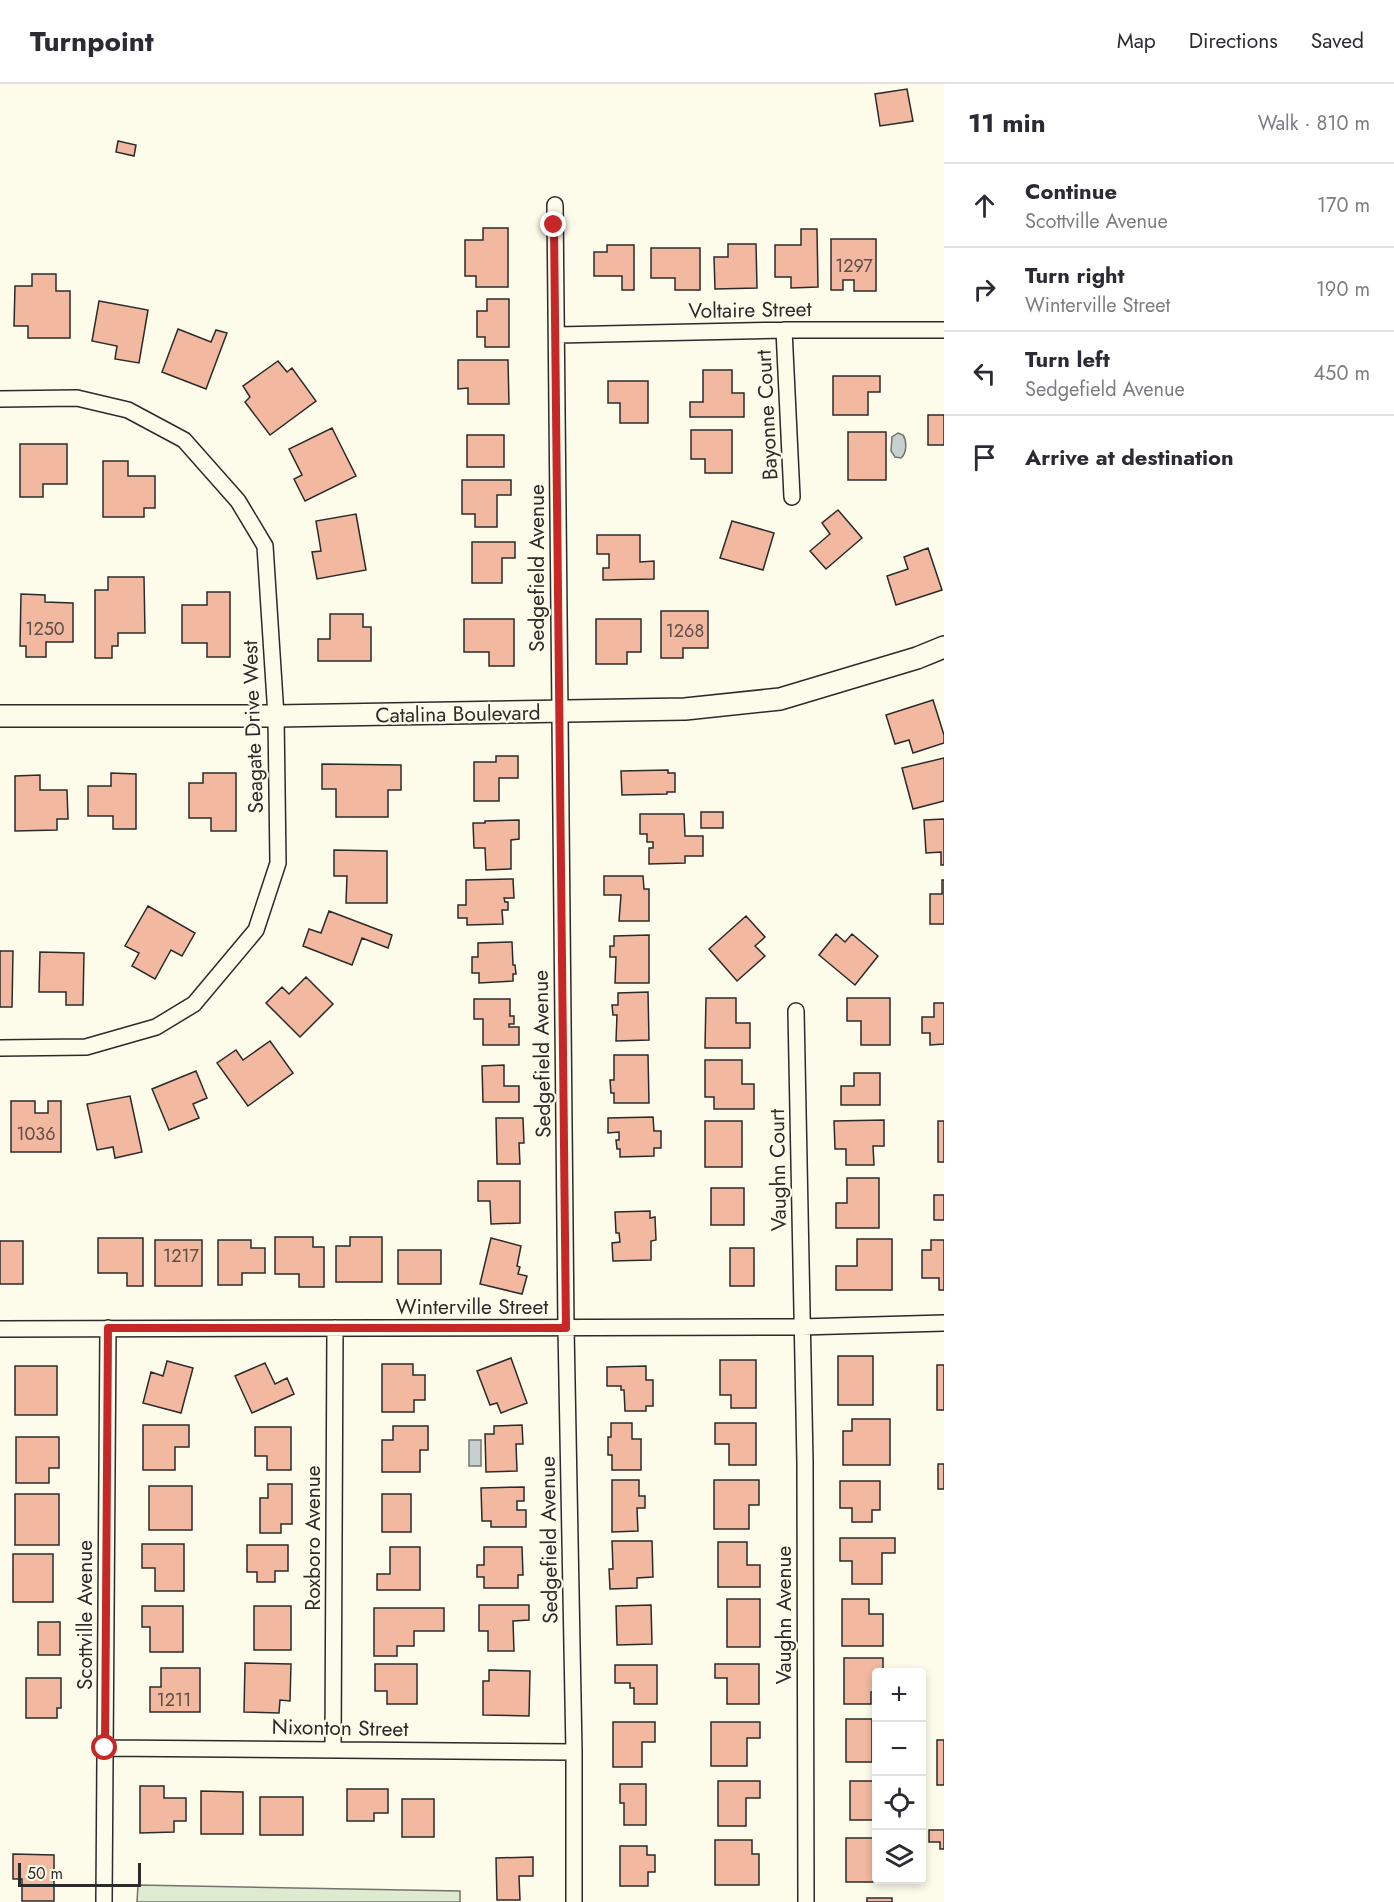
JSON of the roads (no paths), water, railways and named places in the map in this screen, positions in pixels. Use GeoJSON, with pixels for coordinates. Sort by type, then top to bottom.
{"type":"FeatureCollection","features":[{"type":"Feature","properties":{"kind":"street","name":"Sedgefield Avenue"},"geometry":{"type":"LineString","coordinates":[[555,205],[574,1902]]}},
{"type":"Feature","properties":{"kind":"street","name":"Voltaire Street"},"geometry":{"type":"LineString","coordinates":[[557,335],[784,330],[944,330]]}},
{"type":"Feature","properties":{"kind":"street","name":"Bayonne Court"},"geometry":{"type":"LineString","coordinates":[[784,330],[792,497]]}},
{"type":"Feature","properties":{"kind":"street","name":"Seagate Drive West"},"geometry":{"type":"LineString","coordinates":[[0,399],[77,398],[128,410],[184,440],[238,501],[265,546],[276,716],[278,863],[256,930],[194,1004],[156,1027],[87,1047],[0,1048]]}},
{"type":"Feature","properties":{"kind":"street","name":"Catalina Boulevard"},"geometry":{"type":"LineString","coordinates":[[0,716],[276,716],[685,709],[780,699],[917,658],[944,647]]}},
{"type":"Feature","properties":{"kind":"street","name":"Vaughn Court"},"geometry":{"type":"LineString","coordinates":[[796,1011],[801,1327]]}},
{"type":"Feature","properties":{"kind":"street","name":"Winterville Street"},"geometry":{"type":"LineString","coordinates":[[0,1329],[801,1327],[944,1323]]}},
{"type":"Feature","properties":{"kind":"street","name":"Vaughn Avenue"},"geometry":{"type":"LineString","coordinates":[[801,1327],[805,1462],[806,1902]]}},
{"type":"Feature","properties":{"kind":"street","name":"Scottville Avenue"},"geometry":{"type":"LineString","coordinates":[[104,1902],[108,1328]]}},
{"type":"Feature","properties":{"kind":"street","name":"Roxboro Avenue"},"geometry":{"type":"LineString","coordinates":[[333,1749],[334,1328]]}},
{"type":"Feature","properties":{"kind":"street","name":"Nixonton Street"},"geometry":{"type":"LineString","coordinates":[[105,1748],[574,1752]]}}]}
